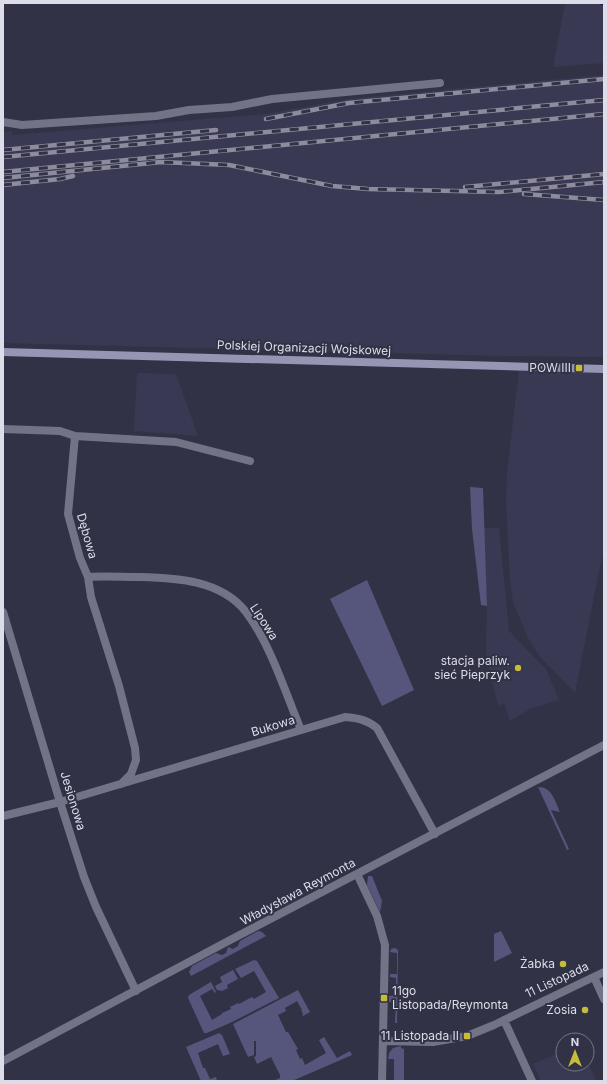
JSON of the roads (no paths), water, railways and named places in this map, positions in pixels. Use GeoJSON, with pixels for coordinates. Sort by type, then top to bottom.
{"type":"FeatureCollection","features":[{"type":"Feature","properties":{"kind":"main road","name":"Polskiej Organizacji Wojskowej"},"geometry":{"type":"LineString","coordinates":[[3,352],[604,369]]}},
{"type":"Feature","properties":{"kind":"street"},"geometry":{"type":"LineString","coordinates":[[3,122],[22,125],[156,116],[189,110],[232,107],[272,99],[440,83]]}},
{"type":"Feature","properties":{"kind":"street"},"geometry":{"type":"LineString","coordinates":[[3,429],[60,432],[75,436],[176,442],[250,461]]}},
{"type":"Feature","properties":{"kind":"street","name":"Dębowa"},"geometry":{"type":"LineString","coordinates":[[75,436],[68,514],[80,558],[88,577],[91,597],[119,686],[135,748],[136,760],[131,774],[121,784]]}},
{"type":"Feature","properties":{"kind":"street","name":"Lipowa"},"geometry":{"type":"LineString","coordinates":[[88,577],[105,576],[158,578],[189,581],[217,590],[232,599],[245,611],[259,631],[301,730]]}},
{"type":"Feature","properties":{"kind":"street","name":"Jesionowa"},"geometry":{"type":"LineString","coordinates":[[3,612],[60,802],[94,901],[136,991]]}},
{"type":"Feature","properties":{"kind":"street","name":"Bukowa"},"geometry":{"type":"LineString","coordinates":[[3,816],[60,802],[345,717],[356,718],[371,723],[377,728],[436,834]]}},
{"type":"Feature","properties":{"kind":"street","name":"Władysława Reymonta"},"geometry":{"type":"LineString","coordinates":[[3,1061],[604,745]]}},
{"type":"Feature","properties":{"kind":"street"},"geometry":{"type":"LineString","coordinates":[[357,874],[377,916],[385,945],[382,1081]]}},
{"type":"Feature","properties":{"kind":"street","name":"11 Listopada"},"geometry":{"type":"LineString","coordinates":[[383,1041],[431,1042],[467,1036],[604,972]]}},
{"type":"Feature","properties":{"kind":"street"},"geometry":{"type":"LineString","coordinates":[[594,977],[604,999]]}},
{"type":"Feature","properties":{"kind":"street"},"geometry":{"type":"LineString","coordinates":[[504,1020],[532,1081]]}},
{"type":"Feature","properties":{"kind":"railway"},"geometry":{"type":"LineString","coordinates":[[266,119],[349,103],[604,79]]}},
{"type":"Feature","properties":{"kind":"railway"},"geometry":{"type":"LineString","coordinates":[[3,157],[604,100]]}},
{"type":"Feature","properties":{"kind":"railway"},"geometry":{"type":"LineString","coordinates":[[3,172],[604,114]]}},
{"type":"Feature","properties":{"kind":"railway"},"geometry":{"type":"LineString","coordinates":[[3,150],[216,130]]}},
{"type":"Feature","properties":{"kind":"railway"},"geometry":{"type":"LineString","coordinates":[[3,178],[161,162],[229,165],[332,186],[368,189],[499,192],[604,182]]}},
{"type":"Feature","properties":{"kind":"railway"},"geometry":{"type":"LineString","coordinates":[[465,187],[604,174]]}},
{"type":"Feature","properties":{"kind":"railway"},"geometry":{"type":"LineString","coordinates":[[3,185],[60,179],[73,176]]}},
{"type":"Feature","properties":{"kind":"railway"},"geometry":{"type":"LineString","coordinates":[[524,194],[604,200]]}},
{"type":"Feature","properties":{"kind":"place","name":"POW III"},"geometry":{"type":"Point","coordinates":[579,368]}},
{"type":"Feature","properties":{"kind":"place","name":"stacja paliw. sieć Pieprzyk"},"geometry":{"type":"Point","coordinates":[518,668]}},
{"type":"Feature","properties":{"kind":"place","name":"Żabka"},"geometry":{"type":"Point","coordinates":[563,964]}},
{"type":"Feature","properties":{"kind":"place","name":"11go Listopada/Reymonta"},"geometry":{"type":"Point","coordinates":[384,998]}},
{"type":"Feature","properties":{"kind":"place","name":"Zosia"},"geometry":{"type":"Point","coordinates":[585,1010]}},
{"type":"Feature","properties":{"kind":"place","name":"11 Listopada II"},"geometry":{"type":"Point","coordinates":[467,1036]}}]}
